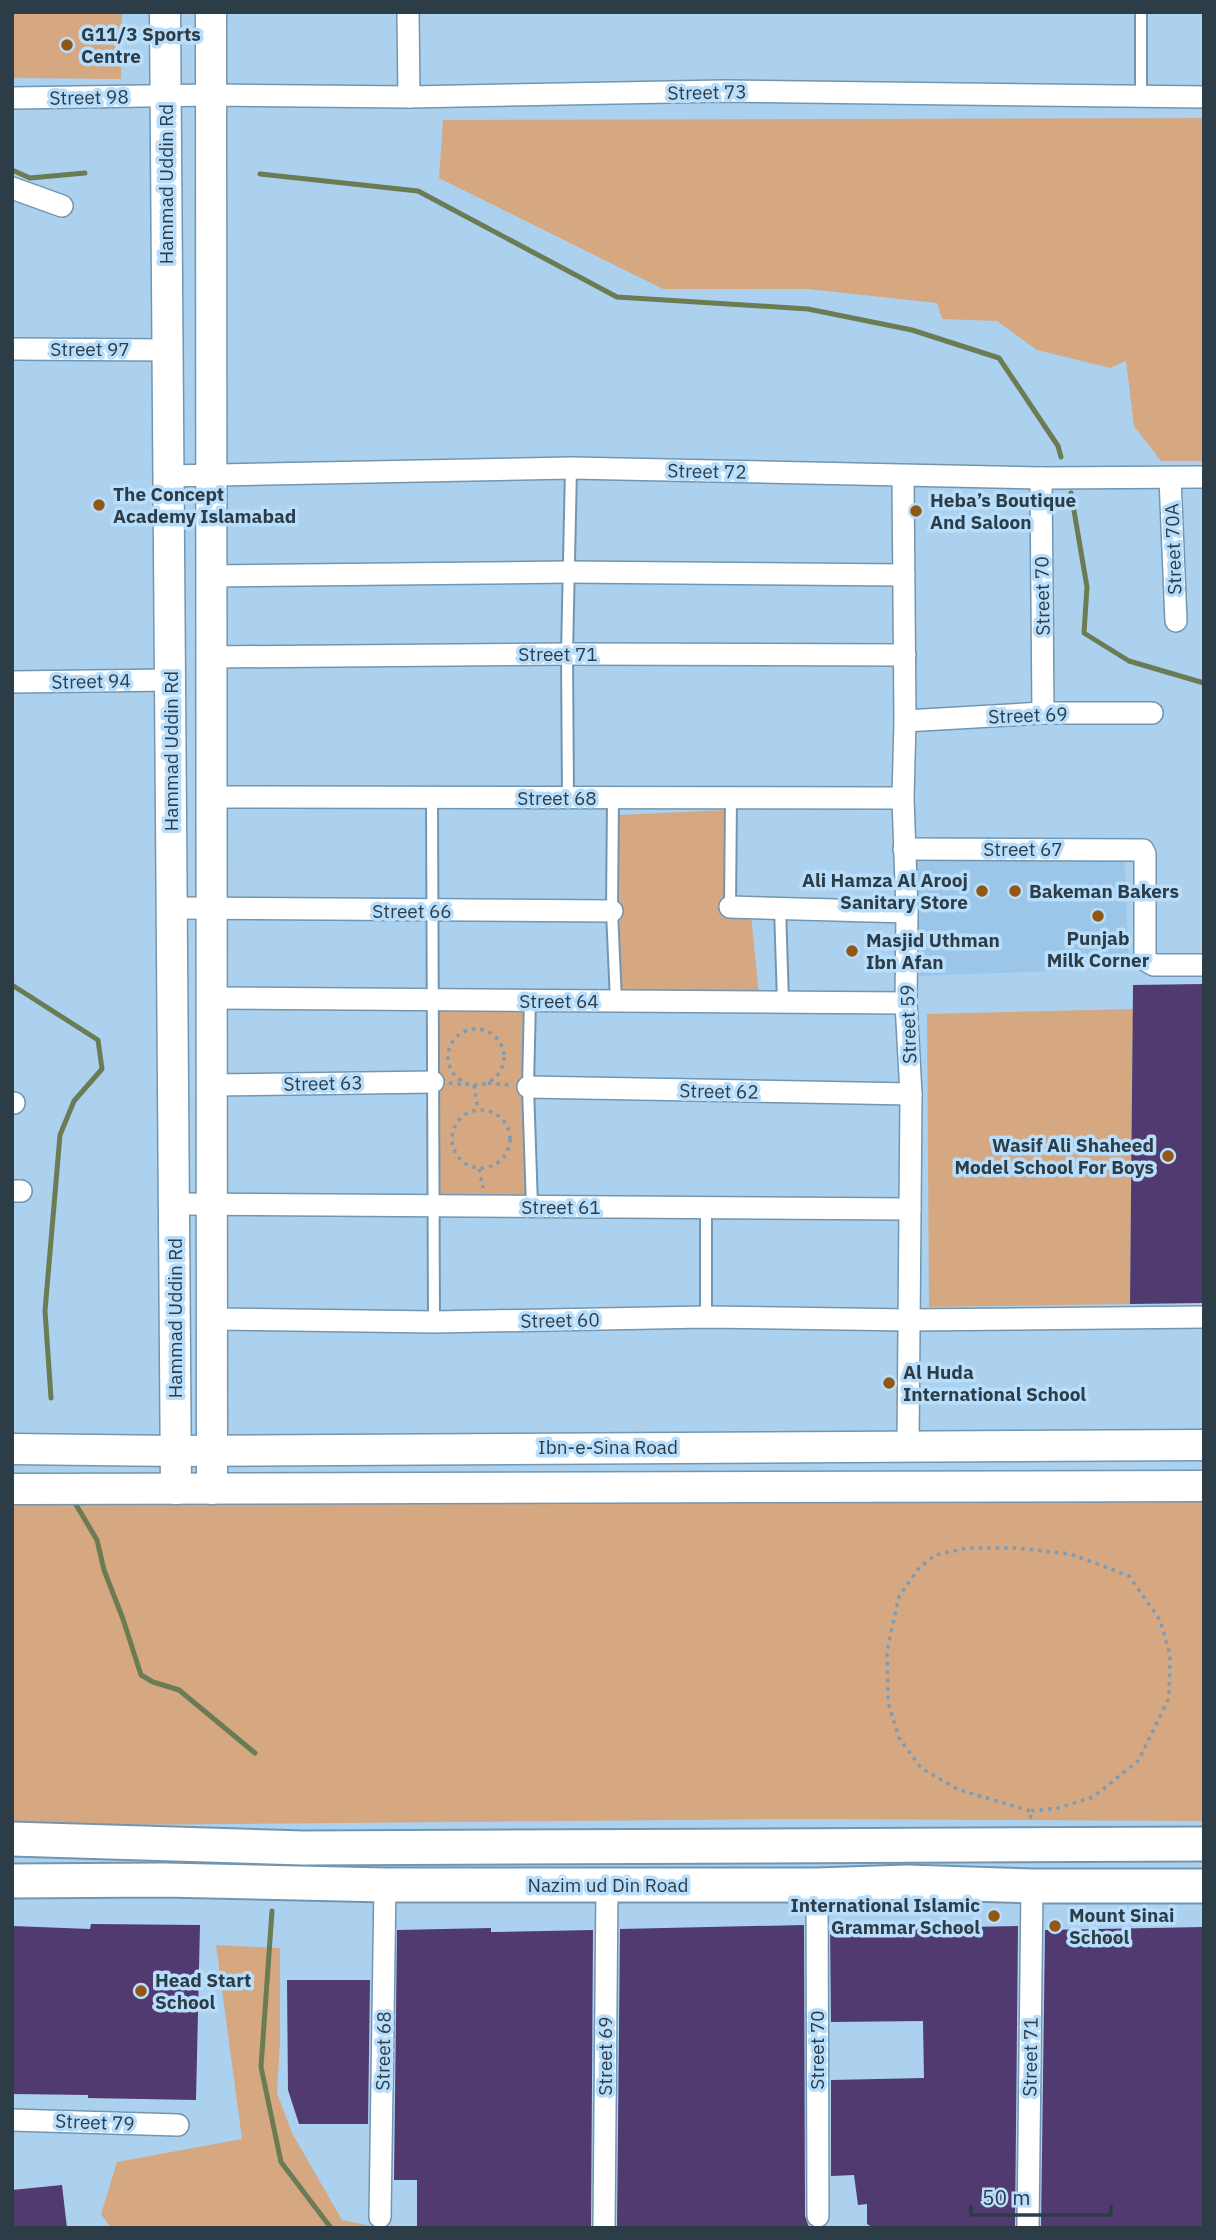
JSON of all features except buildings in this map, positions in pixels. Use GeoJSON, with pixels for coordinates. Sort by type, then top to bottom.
{"type":"FeatureCollection","features":[{"type":"Feature","properties":{"kind":"main road","name":"Nazim ud Din Road"},"geometry":{"type":"LineString","coordinates":[[12,1839],[303,1848],[1204,1844]]}},
{"type":"Feature","properties":{"kind":"main road"},"geometry":{"type":"LineString","coordinates":[[303,1848],[304,1884]]}},
{"type":"Feature","properties":{"kind":"main road","name":"Nazim ud Din Road"},"geometry":{"type":"LineString","coordinates":[[12,1881],[164,1880],[385,1885],[817,1885],[907,1882],[1032,1886],[1204,1886]]}},
{"type":"Feature","properties":{"kind":"street","name":"Hammad Uddin Rd"},"geometry":{"type":"LineString","coordinates":[[165,12],[176,1489]]}},
{"type":"Feature","properties":{"kind":"street","name":"Hammad Uddin Rd"},"geometry":{"type":"LineString","coordinates":[[211,12],[212,1489]]}},
{"type":"Feature","properties":{"kind":"street"},"geometry":{"type":"LineString","coordinates":[[408,12],[409,97]]}},
{"type":"Feature","properties":{"kind":"street","name":"Street 73"},"geometry":{"type":"LineString","coordinates":[[211,95],[409,97],[724,91],[1141,94],[1204,97]]}},
{"type":"Feature","properties":{"kind":"street","name":"Street 98"},"geometry":{"type":"LineString","coordinates":[[12,98],[211,95]]}},
{"type":"Feature","properties":{"kind":"street"},"geometry":{"type":"LineString","coordinates":[[12,188],[62,206]]}},
{"type":"Feature","properties":{"kind":"street","name":"Street 97"},"geometry":{"type":"LineString","coordinates":[[12,349],[168,350]]}},
{"type":"Feature","properties":{"kind":"street","name":"Street 72"},"geometry":{"type":"LineString","coordinates":[[168,475],[571,468],[1041,478],[1204,477]]}},
{"type":"Feature","properties":{"kind":"street","name":"Street 59"},"geometry":{"type":"LineString","coordinates":[[903,476],[903,798],[907,912],[906,1003],[911,1094],[908,1445]]}},
{"type":"Feature","properties":{"kind":"street","name":"Street 70"},"geometry":{"type":"LineString","coordinates":[[1041,478],[1044,713]]}},
{"type":"Feature","properties":{"kind":"street","name":"Street 70A"},"geometry":{"type":"LineString","coordinates":[[1170,478],[1176,621]]}},
{"type":"Feature","properties":{"kind":"street"},"geometry":{"type":"LineString","coordinates":[[211,576],[569,572],[904,575]]}},
{"type":"Feature","properties":{"kind":"street","name":"Street 71"},"geometry":{"type":"LineString","coordinates":[[211,657],[905,655]]}},
{"type":"Feature","properties":{"kind":"street","name":"Street 94"},"geometry":{"type":"LineString","coordinates":[[12,682],[170,680]]}},
{"type":"Feature","properties":{"kind":"street","name":"Street 69"},"geometry":{"type":"LineString","coordinates":[[905,721],[1044,713],[1152,713]]}},
{"type":"Feature","properties":{"kind":"street","name":"Street 68"},"geometry":{"type":"LineString","coordinates":[[211,797],[903,798]]}},
{"type":"Feature","properties":{"kind":"street","name":"Street 67"},"geometry":{"type":"LineString","coordinates":[[904,849],[1143,850],[1145,960],[1149,964],[1204,965]]}},
{"type":"Feature","properties":{"kind":"street"},"geometry":{"type":"LineString","coordinates":[[730,907],[907,912]]}},
{"type":"Feature","properties":{"kind":"street","name":"Street 66"},"geometry":{"type":"LineString","coordinates":[[172,908],[612,911]]}},
{"type":"Feature","properties":{"kind":"street","name":"Street 64"},"geometry":{"type":"LineString","coordinates":[[211,998],[906,1003]]}},
{"type":"Feature","properties":{"kind":"street","name":"Street 63"},"geometry":{"type":"LineString","coordinates":[[212,1085],[433,1082]]}},
{"type":"Feature","properties":{"kind":"street","name":"Street 62"},"geometry":{"type":"LineString","coordinates":[[528,1087],[911,1094]]}},
{"type":"Feature","properties":{"kind":"street","name":"Street 61"},"geometry":{"type":"LineString","coordinates":[[174,1205],[910,1209]]}},
{"type":"Feature","properties":{"kind":"street","name":"Street 60"},"geometry":{"type":"LineString","coordinates":[[212,1319],[434,1322],[706,1317],[909,1320],[1204,1317]]}},
{"type":"Feature","properties":{"kind":"street","name":"Ibn-e-Sina Road"},"geometry":{"type":"LineString","coordinates":[[12,1449],[176,1451],[1204,1445]]}},
{"type":"Feature","properties":{"kind":"street"},"geometry":{"type":"LineString","coordinates":[[12,1489],[1204,1486]]}},
{"type":"Feature","properties":{"kind":"street","name":"Street 69"},"geometry":{"type":"LineString","coordinates":[[604,2228],[607,1884]]}},
{"type":"Feature","properties":{"kind":"street","name":"Street 68"},"geometry":{"type":"LineString","coordinates":[[380,2217],[385,1885]]}},
{"type":"Feature","properties":{"kind":"street","name":"Street 70"},"geometry":{"type":"LineString","coordinates":[[817,1885],[818,2216]]}},
{"type":"Feature","properties":{"kind":"street","name":"Street 71"},"geometry":{"type":"LineString","coordinates":[[1028,2228],[1032,1886]]}},
{"type":"Feature","properties":{"kind":"street","name":"Street 79"},"geometry":{"type":"LineString","coordinates":[[12,2120],[178,2124]]}},
{"type":"Feature","properties":{"kind":"lane"},"geometry":{"type":"LineString","coordinates":[[1141,12],[1141,94]]}},
{"type":"Feature","properties":{"kind":"lane"},"geometry":{"type":"LineString","coordinates":[[568,798],[567,654],[571,468]]}},
{"type":"Feature","properties":{"kind":"lane"},"geometry":{"type":"LineString","coordinates":[[432,798],[434,1322]]}},
{"type":"Feature","properties":{"kind":"lane"},"geometry":{"type":"LineString","coordinates":[[613,798],[612,911],[616,1001]]}},
{"type":"Feature","properties":{"kind":"lane"},"geometry":{"type":"LineString","coordinates":[[730,907],[731,798]]}},
{"type":"Feature","properties":{"kind":"lane"},"geometry":{"type":"LineString","coordinates":[[780,908],[783,1002]]}},
{"type":"Feature","properties":{"kind":"lane"},"geometry":{"type":"LineString","coordinates":[[530,1000],[528,1087],[532,1207]]}},
{"type":"Feature","properties":{"kind":"lane"},"geometry":{"type":"LineString","coordinates":[[706,1208],[706,1317]]}},
{"type":"Feature","properties":{"kind":"path"},"geometry":{"type":"LineString","coordinates":[[433,1082],[475,1085],[486,1083],[501,1071],[504,1062],[501,1043],[486,1030],[477,1028],[468,1030],[453,1040],[447,1056],[453,1073],[475,1085]]}},
{"type":"Feature","properties":{"kind":"path"},"geometry":{"type":"LineString","coordinates":[[475,1085],[478,1110]]}},
{"type":"Feature","properties":{"kind":"path"},"geometry":{"type":"LineString","coordinates":[[478,1110],[496,1114],[504,1121],[510,1139],[505,1157],[489,1168],[480,1169],[461,1161],[451,1145],[451,1135],[460,1117],[478,1110]]}},
{"type":"Feature","properties":{"kind":"path"},"geometry":{"type":"LineString","coordinates":[[967,1548],[1014,1548],[1071,1554],[1129,1576],[1160,1620],[1170,1655],[1169,1698],[1139,1760],[1093,1797],[1058,1808],[1030,1811],[948,1784],[920,1768],[899,1738],[888,1702],[887,1651],[900,1596],[919,1568],[935,1555],[967,1548]]}},
{"type":"Feature","properties":{"kind":"path"},"geometry":{"type":"LineString","coordinates":[[1030,1811],[1031,1821]]}},
{"type":"Feature","properties":{"kind":"shaded area","name":"G11/3 Sports Centre"},"geometry":{"type":"Polygon","coordinates":[[[12,12],[122,12],[121,79],[12,78],[12,12]]]}},
{"type":"Feature","properties":{"kind":"shaded area"},"geometry":{"type":"Polygon","coordinates":[[[1204,118],[1204,461],[1161,461],[1134,426],[1126,361],[1110,368],[1037,350],[997,321],[942,319],[937,303],[807,289],[663,289],[439,178],[443,120],[1204,118]]]}},
{"type":"Feature","properties":{"kind":"shaded area"},"geometry":{"type":"Polygon","coordinates":[[[725,810],[727,912],[751,915],[759,995],[621,995],[618,815],[725,810]]]}},
{"type":"Feature","properties":{"kind":"shaded area"},"geometry":{"type":"Polygon","coordinates":[[[1124,847],[1129,968],[919,976],[915,855],[1124,847]]]}},
{"type":"Feature","properties":{"kind":"shaded area"},"geometry":{"type":"Polygon","coordinates":[[[1133,1009],[1130,1304],[929,1307],[927,1014],[1133,1009]]]}},
{"type":"Feature","properties":{"kind":"shaded area"},"geometry":{"type":"Polygon","coordinates":[[[438,1010],[527,1010],[525,1203],[436,1202],[438,1010]]]}},
{"type":"Feature","properties":{"kind":"shaded area"},"geometry":{"type":"Polygon","coordinates":[[[1204,1495],[1204,1821],[781,1819],[12,1826],[12,1500],[1204,1495]]]}},
{"type":"Feature","properties":{"kind":"shaded area"},"geometry":{"type":"Polygon","coordinates":[[[216,1945],[280,1948],[277,2093],[292,2133],[342,2220],[382,2228],[111,2228],[101,2214],[117,2162],[242,2139],[216,1945]]]}},
{"type":"Feature","properties":{"kind":"waterway"},"geometry":{"type":"LineString","coordinates":[[12,170],[30,178],[85,173]]}},
{"type":"Feature","properties":{"kind":"waterway"},"geometry":{"type":"LineString","coordinates":[[260,174],[418,191],[617,297],[808,309],[912,330],[999,358],[1058,446],[1061,457]]}},
{"type":"Feature","properties":{"kind":"waterway"},"geometry":{"type":"LineString","coordinates":[[1071,493],[1087,587],[1084,633],[1129,661],[1204,683]]}},
{"type":"Feature","properties":{"kind":"waterway"},"geometry":{"type":"LineString","coordinates":[[12,985],[98,1040],[102,1069],[74,1101],[60,1135],[45,1311],[51,1398]]}},
{"type":"Feature","properties":{"kind":"waterway"},"geometry":{"type":"LineString","coordinates":[[75,1503],[97,1540],[104,1570],[141,1675],[153,1682],[179,1690],[255,1753]]}},
{"type":"Feature","properties":{"kind":"waterway"},"geometry":{"type":"LineString","coordinates":[[272,1911],[261,2067],[281,2162],[331,2228]]}},
{"type":"Feature","properties":{"kind":"place","name":"G11/3 Sports Centre"},"geometry":{"type":"Point","coordinates":[67,45]}},
{"type":"Feature","properties":{"kind":"place","name":"The Concept Academy Islamabad"},"geometry":{"type":"Point","coordinates":[99,505]}},
{"type":"Feature","properties":{"kind":"place","name":"Heba’s Boutique And Saloon"},"geometry":{"type":"Point","coordinates":[916,511]}},
{"type":"Feature","properties":{"kind":"place","name":"Ali Hamza Al Arooj Sanitary Store"},"geometry":{"type":"Point","coordinates":[982,891]}},
{"type":"Feature","properties":{"kind":"place","name":"Bakeman Bakers"},"geometry":{"type":"Point","coordinates":[1015,891]}},
{"type":"Feature","properties":{"kind":"place","name":"Punjab Milk Corner"},"geometry":{"type":"Point","coordinates":[1098,916]}},
{"type":"Feature","properties":{"kind":"place","name":"Masjid Uthman Ibn Afan"},"geometry":{"type":"Point","coordinates":[852,951]}},
{"type":"Feature","properties":{"kind":"place","name":"Wasif Ali Shaheed Model School For Boys"},"geometry":{"type":"Point","coordinates":[1168,1156]}},
{"type":"Feature","properties":{"kind":"place","name":"Al Huda International School"},"geometry":{"type":"Point","coordinates":[889,1383]}},
{"type":"Feature","properties":{"kind":"place","name":"International Islamic Grammar School"},"geometry":{"type":"Point","coordinates":[994,1916]}},
{"type":"Feature","properties":{"kind":"place","name":"Mount Sinai School"},"geometry":{"type":"Point","coordinates":[1055,1926]}},
{"type":"Feature","properties":{"kind":"place","name":"Head Start School"},"geometry":{"type":"Point","coordinates":[141,1991]}}]}
